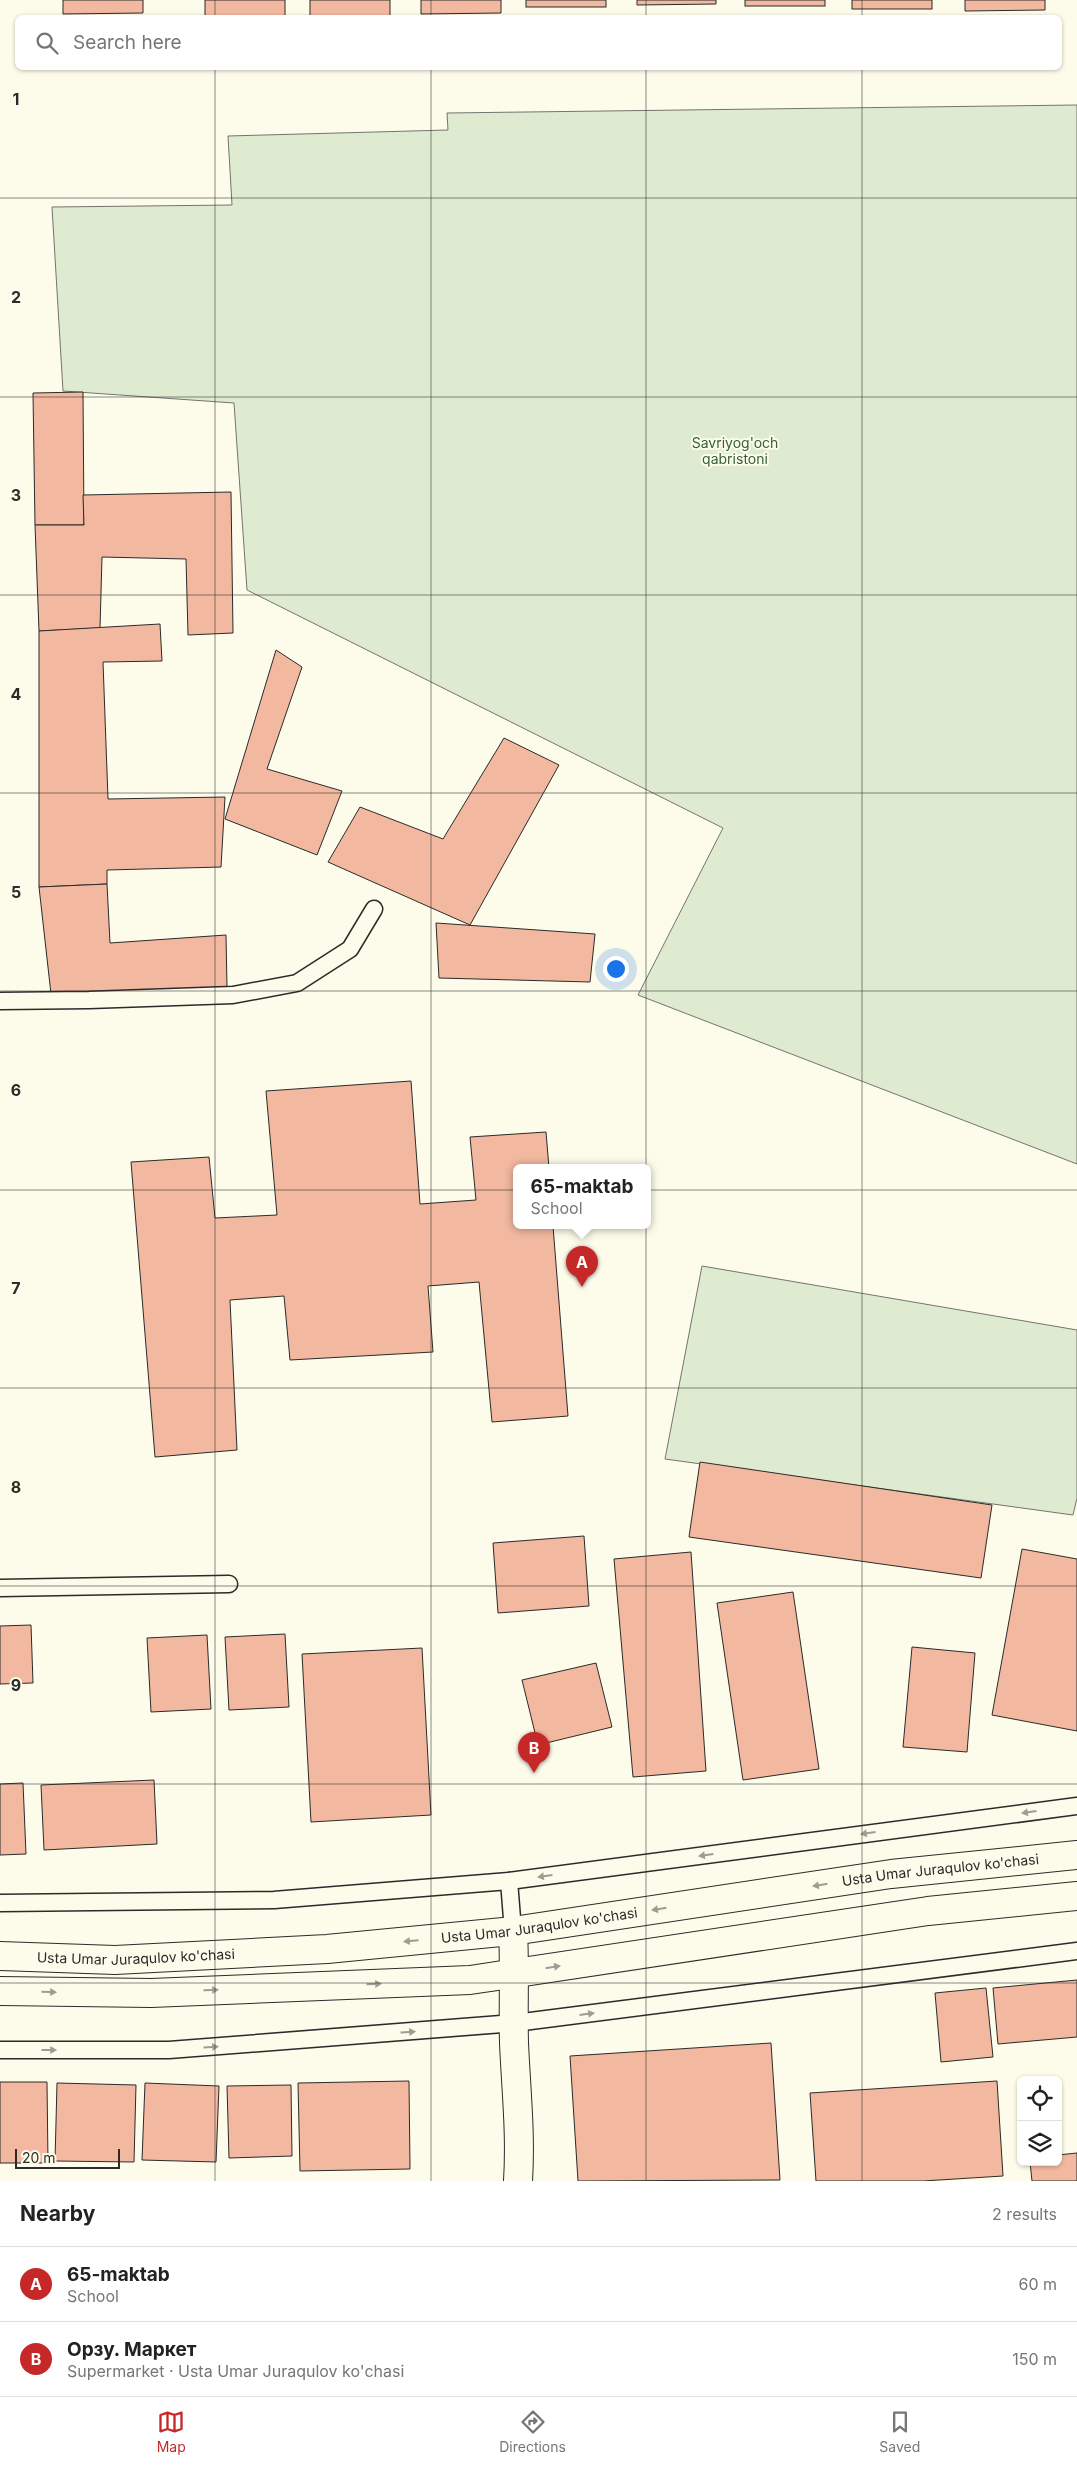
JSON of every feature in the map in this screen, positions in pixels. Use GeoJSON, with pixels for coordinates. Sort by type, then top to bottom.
{"type":"FeatureCollection","features":[{"type":"Feature","properties":{"kind":"main road","name":"Usta Umar Juraqulov ko'chasi"},"geometry":{"type":"LineString","coordinates":[[0,1956],[115,1960],[327,1949],[512,1931],[891,1874],[1077,1855]]}},
{"type":"Feature","properties":{"kind":"main road"},"geometry":{"type":"LineString","coordinates":[[0,1991],[150,1993],[470,1980],[928,1911],[1077,1896]]}},
{"type":"Feature","properties":{"kind":"main road"},"geometry":{"type":"LineString","coordinates":[[512,1931],[521,2136],[518,2181]]}},
{"type":"Feature","properties":{"kind":"lane"},"geometry":{"type":"LineString","coordinates":[[0,1001],[89,1000],[234,994],[297,983],[350,949],[374,909]]}},
{"type":"Feature","properties":{"kind":"lane"},"geometry":{"type":"LineString","coordinates":[[0,1588],[229,1584]]}},
{"type":"Feature","properties":{"kind":"lane"},"geometry":{"type":"LineString","coordinates":[[0,1904],[274,1900],[510,1881],[1077,1806]]}},
{"type":"Feature","properties":{"kind":"lane"},"geometry":{"type":"LineString","coordinates":[[510,1881],[512,1931]]}},
{"type":"Feature","properties":{"kind":"lane"},"geometry":{"type":"LineString","coordinates":[[0,2050],[169,2050],[515,2024],[1077,1951]]}},
{"type":"Feature","properties":{"kind":"green space","name":"Savriyog'och qabristoni"},"geometry":{"type":"Polygon","coordinates":[[[1077,105],[1077,1164],[638,995],[723,828],[247,590],[234,403],[63,391],[52,207],[232,205],[228,136],[448,130],[447,113],[1077,105]]]}},
{"type":"Feature","properties":{"kind":"green space"},"geometry":{"type":"Polygon","coordinates":[[[702,1266],[1077,1330],[1077,1498],[1073,1515],[665,1459],[702,1266]]]}},
{"type":"Feature","properties":{"kind":"building"},"geometry":{"type":"Polygon","coordinates":[[[63,0],[143,0],[143,13],[63,14],[63,0]]]}},
{"type":"Feature","properties":{"kind":"building"},"geometry":{"type":"Polygon","coordinates":[[[205,0],[285,0],[285,15],[205,15],[205,0]]]}},
{"type":"Feature","properties":{"kind":"building"},"geometry":{"type":"Polygon","coordinates":[[[310,0],[390,0],[390,15],[310,15],[310,0]]]}},
{"type":"Feature","properties":{"kind":"building"},"geometry":{"type":"Polygon","coordinates":[[[421,0],[501,0],[501,13],[421,14],[421,0]]]}},
{"type":"Feature","properties":{"kind":"building"},"geometry":{"type":"Polygon","coordinates":[[[526,0],[606,0],[606,7],[526,7],[526,0]]]}},
{"type":"Feature","properties":{"kind":"building"},"geometry":{"type":"Polygon","coordinates":[[[637,0],[716,0],[716,4],[637,5],[637,0]]]}},
{"type":"Feature","properties":{"kind":"building"},"geometry":{"type":"Polygon","coordinates":[[[745,0],[825,0],[825,6],[745,6],[745,0]]]}},
{"type":"Feature","properties":{"kind":"building"},"geometry":{"type":"Polygon","coordinates":[[[852,0],[932,0],[932,9],[852,9],[852,0]]]}},
{"type":"Feature","properties":{"kind":"building"},"geometry":{"type":"Polygon","coordinates":[[[965,0],[1045,0],[1045,10],[965,11],[965,0]]]}},
{"type":"Feature","properties":{"kind":"building"},"geometry":{"type":"Polygon","coordinates":[[[83,392],[84,525],[35,525],[33,393],[83,392]]]}},
{"type":"Feature","properties":{"kind":"building"},"geometry":{"type":"Polygon","coordinates":[[[231,492],[233,633],[188,635],[186,559],[102,557],[100,628],[39,631],[35,525],[84,525],[83,495],[231,492]]]}},
{"type":"Feature","properties":{"kind":"building"},"geometry":{"type":"Polygon","coordinates":[[[160,624],[162,661],[103,662],[108,799],[225,797],[221,867],[107,870],[107,884],[39,887],[39,631],[160,624]]]}},
{"type":"Feature","properties":{"kind":"building"},"geometry":{"type":"Polygon","coordinates":[[[276,650],[302,667],[267,769],[342,791],[317,855],[225,819],[276,650]]]}},
{"type":"Feature","properties":{"kind":"building"},"geometry":{"type":"Polygon","coordinates":[[[504,738],[559,765],[470,925],[328,862],[360,807],[443,839],[504,738]]]}},
{"type":"Feature","properties":{"kind":"building"},"geometry":{"type":"Polygon","coordinates":[[[107,884],[110,943],[226,935],[227,987],[51,994],[39,887],[107,884]]]}},
{"type":"Feature","properties":{"kind":"building"},"geometry":{"type":"Polygon","coordinates":[[[436,923],[595,934],[590,982],[439,978],[436,923]]]}},
{"type":"Feature","properties":{"kind":"building"},"geometry":{"type":"Polygon","coordinates":[[[411,1081],[420,1204],[476,1200],[470,1137],[546,1132],[549,1164],[513,1164],[513,1229],[553,1229],[568,1416],[492,1422],[479,1282],[428,1286],[433,1352],[290,1360],[284,1296],[230,1300],[237,1450],[155,1457],[131,1162],[209,1157],[215,1218],[277,1215],[266,1091],[411,1081]]]}},
{"type":"Feature","properties":{"kind":"building"},"geometry":{"type":"Polygon","coordinates":[[[700,1462],[992,1505],[981,1578],[689,1537],[700,1462]]]}},
{"type":"Feature","properties":{"kind":"building"},"geometry":{"type":"Polygon","coordinates":[[[584,1536],[589,1606],[498,1613],[493,1543],[584,1536]]]}},
{"type":"Feature","properties":{"kind":"building"},"geometry":{"type":"Polygon","coordinates":[[[1022,1549],[1077,1559],[1077,1731],[992,1715],[1022,1549]]]}},
{"type":"Feature","properties":{"kind":"building"},"geometry":{"type":"Polygon","coordinates":[[[691,1552],[706,1771],[633,1777],[614,1559],[691,1552]]]}},
{"type":"Feature","properties":{"kind":"building"},"geometry":{"type":"Polygon","coordinates":[[[793,1592],[819,1769],[743,1780],[717,1603],[793,1592]]]}},
{"type":"Feature","properties":{"kind":"building"},"geometry":{"type":"Polygon","coordinates":[[[31,1625],[33,1683],[0,1684],[0,1626],[31,1625]]]}},
{"type":"Feature","properties":{"kind":"building"},"geometry":{"type":"Polygon","coordinates":[[[285,1634],[289,1707],[229,1710],[225,1637],[285,1634]]]}},
{"type":"Feature","properties":{"kind":"building"},"geometry":{"type":"Polygon","coordinates":[[[207,1635],[211,1709],[151,1712],[147,1638],[207,1635]]]}},
{"type":"Feature","properties":{"kind":"building"},"geometry":{"type":"Polygon","coordinates":[[[912,1647],[975,1653],[967,1752],[903,1747],[912,1647]]]}},
{"type":"Feature","properties":{"kind":"building"},"geometry":{"type":"Polygon","coordinates":[[[422,1648],[431,1815],[311,1822],[302,1654],[422,1648]]]}},
{"type":"Feature","properties":{"kind":"building"},"geometry":{"type":"Polygon","coordinates":[[[596,1663],[612,1727],[538,1745],[522,1680],[596,1663]]]}},
{"type":"Feature","properties":{"kind":"building"},"geometry":{"type":"Polygon","coordinates":[[[154,1780],[157,1844],[44,1850],[41,1785],[154,1780]]]}},
{"type":"Feature","properties":{"kind":"building"},"geometry":{"type":"Polygon","coordinates":[[[23,1783],[26,1854],[0,1855],[0,1784],[23,1783]]]}},
{"type":"Feature","properties":{"kind":"building"},"geometry":{"type":"Polygon","coordinates":[[[1077,1980],[1077,2037],[998,2044],[993,1988],[1077,1980]]]}},
{"type":"Feature","properties":{"kind":"building"},"geometry":{"type":"Polygon","coordinates":[[[986,1988],[993,2057],[941,2062],[935,1993],[986,1988]]]}},
{"type":"Feature","properties":{"kind":"building"},"geometry":{"type":"Polygon","coordinates":[[[771,2043],[780,2180],[578,2181],[570,2056],[771,2043]]]}},
{"type":"Feature","properties":{"kind":"building"},"geometry":{"type":"Polygon","coordinates":[[[409,2081],[410,2169],[300,2171],[298,2083],[409,2081]]]}},
{"type":"Feature","properties":{"kind":"building"},"geometry":{"type":"Polygon","coordinates":[[[997,2081],[1003,2176],[923,2181],[816,2181],[810,2093],[997,2081]]]}},
{"type":"Feature","properties":{"kind":"building"},"geometry":{"type":"Polygon","coordinates":[[[0,2082],[47,2082],[48,2163],[0,2163],[0,2082]]]}},
{"type":"Feature","properties":{"kind":"building"},"geometry":{"type":"Polygon","coordinates":[[[57,2083],[136,2085],[134,2162],[55,2161],[57,2083]]]}},
{"type":"Feature","properties":{"kind":"building"},"geometry":{"type":"Polygon","coordinates":[[[145,2083],[219,2086],[216,2162],[142,2160],[145,2083]]]}},
{"type":"Feature","properties":{"kind":"building"},"geometry":{"type":"Polygon","coordinates":[[[291,2085],[292,2156],[229,2158],[227,2086],[291,2085]]]}},
{"type":"Feature","properties":{"kind":"building"},"geometry":{"type":"Polygon","coordinates":[[[1077,2153],[1077,2181],[1032,2181],[1030,2166],[1062,2166],[1062,2155],[1077,2153]]]}},
{"type":"Feature","properties":{"kind":"place","name":"65-maktab"},"geometry":{"type":"Point","coordinates":[582,1287]}},
{"type":"Feature","properties":{"kind":"place","name":"Орзу. Маркет"},"geometry":{"type":"Point","coordinates":[534,1773]}}]}
